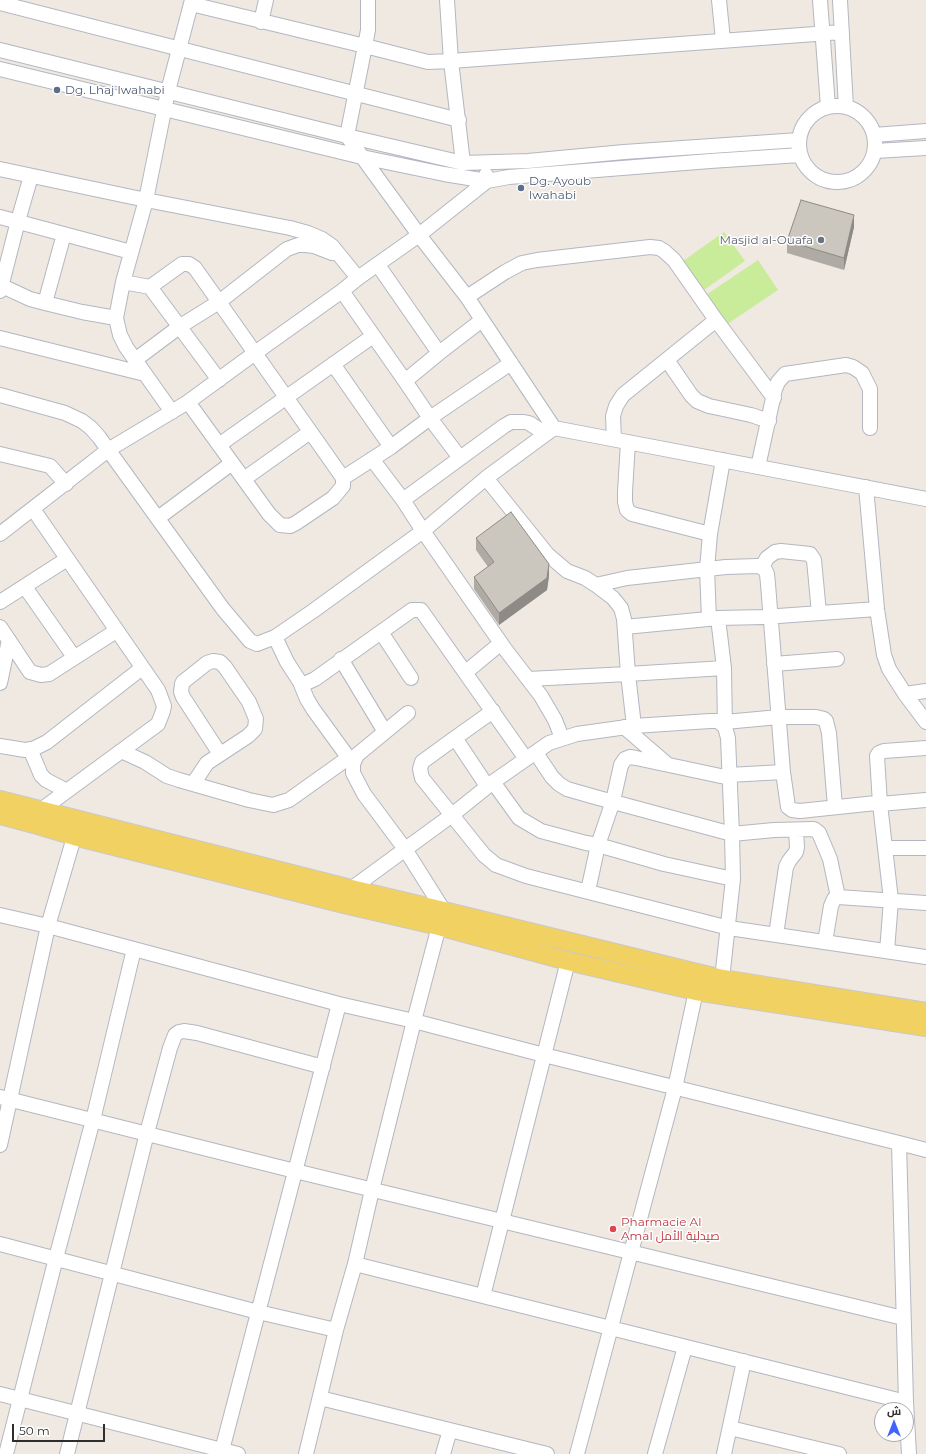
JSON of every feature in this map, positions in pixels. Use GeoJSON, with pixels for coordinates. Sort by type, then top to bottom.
{"type":"FeatureCollection","features":[{"type":"Feature","properties":{"kind":"main road"},"geometry":{"type":"LineString","coordinates":[[0,800],[37,817],[347,897],[697,973],[722,987],[926,1027]]}},
{"type":"Feature","properties":{"kind":"main road"},"geometry":{"type":"LineString","coordinates":[[0,815],[37,817]]}},
{"type":"Feature","properties":{"kind":"main road"},"geometry":{"type":"LineString","coordinates":[[442,918],[568,961],[696,991],[722,987],[926,1012]]}},
{"type":"Feature","properties":{"kind":"street"},"geometry":{"type":"LineString","coordinates":[[261,22],[266,0]]}},
{"type":"Feature","properties":{"kind":"street"},"geometry":{"type":"LineString","coordinates":[[368,0],[368,30],[347,136],[419,235],[467,297],[511,362],[550,431]]}},
{"type":"Feature","properties":{"kind":"street"},"geometry":{"type":"LineString","coordinates":[[447,0],[451,61],[463,163]]}},
{"type":"Feature","properties":{"kind":"street"},"geometry":{"type":"LineString","coordinates":[[719,0],[723,40]]}},
{"type":"Feature","properties":{"kind":"street"},"geometry":{"type":"LineString","coordinates":[[820,0],[828,107]]}},
{"type":"Feature","properties":{"kind":"street"},"geometry":{"type":"LineString","coordinates":[[840,0],[846,107]]}},
{"type":"Feature","properties":{"kind":"street"},"geometry":{"type":"LineString","coordinates":[[172,412],[126,347],[120,335],[116,318],[146,200],[168,91],[192,2],[261,22],[428,62],[842,32]]}},
{"type":"Feature","properties":{"kind":"street"},"geometry":{"type":"LineString","coordinates":[[0,4],[458,120]]}},
{"type":"Feature","properties":{"kind":"street"},"geometry":{"type":"LineString","coordinates":[[0,50],[347,136],[463,163],[528,161],[624,152],[799,140]]}},
{"type":"Feature","properties":{"kind":"street"},"geometry":{"type":"LineString","coordinates":[[0,69],[362,157],[444,174],[487,180],[509,177],[800,155]]}},
{"type":"Feature","properties":{"kind":"street"},"geometry":{"type":"LineString","coordinates":[[828,107],[846,107],[862,115],[870,124],[874,135],[875,151],[870,163],[862,173],[852,180],[839,182],[826,181],[815,175],[806,166],[800,155],[799,140],[807,120],[815,113],[828,107]]}},
{"type":"Feature","properties":{"kind":"street"},"geometry":{"type":"LineString","coordinates":[[874,135],[926,131]]}},
{"type":"Feature","properties":{"kind":"street"},"geometry":{"type":"LineString","coordinates":[[875,151],[926,148]]}},
{"type":"Feature","properties":{"kind":"street"},"geometry":{"type":"LineString","coordinates":[[486,163],[487,180]]}},
{"type":"Feature","properties":{"kind":"street"},"geometry":{"type":"LineString","coordinates":[[0,169],[146,200],[290,228],[308,233],[322,239],[332,246],[358,278]]}},
{"type":"Feature","properties":{"kind":"street"},"geometry":{"type":"LineString","coordinates":[[31,176],[0,288],[45,303],[116,318]]}},
{"type":"Feature","properties":{"kind":"street"},"geometry":{"type":"LineString","coordinates":[[0,534],[33,510],[108,450],[188,402],[378,265],[419,235],[487,180]]}},
{"type":"Feature","properties":{"kind":"street"},"geometry":{"type":"LineString","coordinates":[[0,217],[132,252]]}},
{"type":"Feature","properties":{"kind":"street"},"geometry":{"type":"LineString","coordinates":[[45,303],[64,234]]}},
{"type":"Feature","properties":{"kind":"street"},"geometry":{"type":"LineString","coordinates":[[134,360],[179,327],[219,302],[287,248],[298,245],[314,246],[342,258]]}},
{"type":"Feature","properties":{"kind":"street"},"geometry":{"type":"LineString","coordinates":[[467,297],[505,272],[522,263],[653,247],[664,251],[674,260],[774,398]]}},
{"type":"Feature","properties":{"kind":"street"},"geometry":{"type":"LineString","coordinates":[[150,287],[182,264],[195,268],[343,478],[343,486],[337,494],[296,523],[285,526],[280,525],[269,514],[188,402]]}},
{"type":"Feature","properties":{"kind":"street"},"geometry":{"type":"LineString","coordinates":[[378,265],[439,353]]}},
{"type":"Feature","properties":{"kind":"street"},"geometry":{"type":"LineString","coordinates":[[124,282],[150,287],[219,380]]}},
{"type":"Feature","properties":{"kind":"street"},"geometry":{"type":"LineString","coordinates":[[342,291],[406,381],[430,418],[460,458]]}},
{"type":"Feature","properties":{"kind":"street"},"geometry":{"type":"LineString","coordinates":[[406,381],[482,320]]}},
{"type":"Feature","properties":{"kind":"street"},"geometry":{"type":"LineString","coordinates":[[614,439],[613,416],[616,406],[623,395],[716,320]]}},
{"type":"Feature","properties":{"kind":"street"},"geometry":{"type":"LineString","coordinates":[[219,445],[373,336]]}},
{"type":"Feature","properties":{"kind":"street"},"geometry":{"type":"LineString","coordinates":[[0,338],[145,374]]}},
{"type":"Feature","properties":{"kind":"street"},"geometry":{"type":"LineString","coordinates":[[666,360],[697,402],[708,406],[751,414],[769,420]]}},
{"type":"Feature","properties":{"kind":"street"},"geometry":{"type":"LineString","coordinates":[[343,478],[391,447],[511,362]]}},
{"type":"Feature","properties":{"kind":"street"},"geometry":{"type":"LineString","coordinates":[[333,364],[391,447]]}},
{"type":"Feature","properties":{"kind":"street"},"geometry":{"type":"LineString","coordinates":[[758,467],[778,382],[785,374],[836,366],[846,365],[853,367],[862,373],[870,389],[870,428]]}},
{"type":"Feature","properties":{"kind":"street"},"geometry":{"type":"LineString","coordinates":[[0,395],[65,413],[82,420],[99,436],[223,609],[250,641],[257,644],[275,637],[296,624],[423,531],[486,478],[550,431]]}},
{"type":"Feature","properties":{"kind":"street"},"geometry":{"type":"LineString","coordinates":[[403,500],[511,422],[524,422],[550,431],[614,439],[926,499]]}},
{"type":"Feature","properties":{"kind":"street"},"geometry":{"type":"LineString","coordinates":[[244,479],[310,432]]}},
{"type":"Feature","properties":{"kind":"street"},"geometry":{"type":"LineString","coordinates":[[628,442],[625,492],[627,510],[632,514],[710,534]]}},
{"type":"Feature","properties":{"kind":"street"},"geometry":{"type":"LineString","coordinates":[[0,454],[50,466],[66,484]]}},
{"type":"Feature","properties":{"kind":"street"},"geometry":{"type":"LineString","coordinates":[[372,459],[403,500],[501,643],[541,696],[562,738]]}},
{"type":"Feature","properties":{"kind":"street"},"geometry":{"type":"LineString","coordinates":[[722,987],[733,879],[730,776],[728,738],[725,725],[724,668],[713,618],[706,569],[710,534],[723,460]]}},
{"type":"Feature","properties":{"kind":"street"},"geometry":{"type":"LineString","coordinates":[[158,518],[232,463]]}},
{"type":"Feature","properties":{"kind":"street"},"geometry":{"type":"LineString","coordinates":[[486,478],[546,554],[568,571],[585,578],[596,585],[618,603],[623,613],[625,627],[629,727],[667,765]]}},
{"type":"Feature","properties":{"kind":"street"},"geometry":{"type":"LineString","coordinates":[[866,487],[876,609],[884,655],[889,669],[926,722]]}},
{"type":"Feature","properties":{"kind":"street"},"geometry":{"type":"LineString","coordinates":[[33,510],[158,690],[164,706],[158,724],[67,791],[37,817]]}},
{"type":"Feature","properties":{"kind":"street"},"geometry":{"type":"LineString","coordinates":[[762,567],[767,558],[775,552],[781,551],[810,554],[814,560],[819,613]]}},
{"type":"Feature","properties":{"kind":"street"},"geometry":{"type":"LineString","coordinates":[[0,602],[67,559]]}},
{"type":"Feature","properties":{"kind":"street"},"geometry":{"type":"LineString","coordinates":[[596,585],[627,578],[706,569],[753,566],[762,567],[767,574],[783,772],[787,804],[789,808],[800,811],[876,803],[880,804],[926,800]]}},
{"type":"Feature","properties":{"kind":"street"},"geometry":{"type":"LineString","coordinates":[[25,587],[74,657]]}},
{"type":"Feature","properties":{"kind":"street"},"geometry":{"type":"LineString","coordinates":[[300,682],[304,684],[315,679],[341,659],[412,610],[419,609],[425,613],[433,627],[493,711],[531,756],[559,784],[567,789],[732,834],[814,830],[819,833],[830,859],[838,897]]}},
{"type":"Feature","properties":{"kind":"street"},"geometry":{"type":"LineString","coordinates":[[625,627],[713,618],[876,609]]}},
{"type":"Feature","properties":{"kind":"street"},"geometry":{"type":"LineString","coordinates":[[0,627],[30,672],[41,675],[49,674],[116,630]]}},
{"type":"Feature","properties":{"kind":"street"},"geometry":{"type":"LineString","coordinates":[[381,632],[411,678]]}},
{"type":"Feature","properties":{"kind":"street"},"geometry":{"type":"LineString","coordinates":[[275,637],[287,662],[300,682],[307,699],[350,761],[353,773],[364,794],[405,849],[442,918],[414,1021],[355,1264],[336,1330],[306,1454]]}},
{"type":"Feature","properties":{"kind":"street"},"geometry":{"type":"LineString","coordinates":[[0,683],[9,640]]}},
{"type":"Feature","properties":{"kind":"street"},"geometry":{"type":"LineString","coordinates":[[466,672],[501,643]]}},
{"type":"Feature","properties":{"kind":"street"},"geometry":{"type":"LineString","coordinates":[[341,659],[385,732]]}},
{"type":"Feature","properties":{"kind":"street"},"geometry":{"type":"LineString","coordinates":[[774,664],[837,659]]}},
{"type":"Feature","properties":{"kind":"street"},"geometry":{"type":"LineString","coordinates":[[193,784],[206,763],[220,754],[248,736],[255,729],[256,719],[249,702],[225,667],[220,662],[213,661],[207,663],[183,682],[181,692],[220,754]]}},
{"type":"Feature","properties":{"kind":"street"},"geometry":{"type":"LineString","coordinates":[[0,746],[25,750],[35,748],[46,742],[142,668]]}},
{"type":"Feature","properties":{"kind":"street"},"geometry":{"type":"LineString","coordinates":[[528,679],[724,668]]}},
{"type":"Feature","properties":{"kind":"street"},"geometry":{"type":"LineString","coordinates":[[905,694],[926,691]]}},
{"type":"Feature","properties":{"kind":"street"},"geometry":{"type":"LineString","coordinates":[[493,711],[424,760],[420,769],[422,778],[489,861],[496,865],[526,876],[729,928],[926,957]]}},
{"type":"Feature","properties":{"kind":"street"},"geometry":{"type":"LineString","coordinates":[[121,751],[145,762],[167,776],[263,804],[276,805],[289,800],[350,761],[408,713]]}},
{"type":"Feature","properties":{"kind":"street"},"geometry":{"type":"LineString","coordinates":[[347,897],[405,849],[452,815],[490,784],[549,743],[584,732],[710,721],[725,725],[779,717],[822,718],[826,722],[829,733],[836,807]]}},
{"type":"Feature","properties":{"kind":"street"},"geometry":{"type":"LineString","coordinates":[[455,738],[490,784],[519,818],[527,824],[541,831],[598,845],[664,864],[733,879]]}},
{"type":"Feature","properties":{"kind":"street"},"geometry":{"type":"LineString","coordinates":[[887,951],[891,900],[880,804],[877,756],[879,753],[884,751],[926,748]]}},
{"type":"Feature","properties":{"kind":"street"},"geometry":{"type":"LineString","coordinates":[[30,749],[41,775],[46,780],[67,791]]}},
{"type":"Feature","properties":{"kind":"street"},"geometry":{"type":"LineString","coordinates":[[588,891],[598,845],[613,801],[621,765],[625,759],[630,757],[730,776],[783,772]]}},
{"type":"Feature","properties":{"kind":"street"},"geometry":{"type":"LineString","coordinates":[[0,1145],[6,1098],[48,926],[77,828]]}},
{"type":"Feature","properties":{"kind":"street"},"geometry":{"type":"LineString","coordinates":[[776,935],[786,867],[788,861],[796,852],[796,830]]}},
{"type":"Feature","properties":{"kind":"street"},"geometry":{"type":"LineString","coordinates":[[886,848],[926,848]]}},
{"type":"Feature","properties":{"kind":"street"},"geometry":{"type":"LineString","coordinates":[[825,942],[831,906],[834,899],[838,897],[926,902]]}},
{"type":"Feature","properties":{"kind":"street"},"geometry":{"type":"LineString","coordinates":[[0,915],[48,926],[339,1004],[414,1021],[674,1088],[926,1150]]}},
{"type":"Feature","properties":{"kind":"street"},"geometry":{"type":"LineString","coordinates":[[6,1454],[93,1120],[134,949]]}},
{"type":"Feature","properties":{"kind":"street"},"geometry":{"type":"LineString","coordinates":[[483,1296],[568,961]]}},
{"type":"Feature","properties":{"kind":"street"},"geometry":{"type":"LineString","coordinates":[[577,1454],[674,1088],[696,991],[697,973]]}},
{"type":"Feature","properties":{"kind":"street"},"geometry":{"type":"LineString","coordinates":[[221,1452],[339,1004]]}},
{"type":"Feature","properties":{"kind":"street"},"geometry":{"type":"LineString","coordinates":[[67,1454],[147,1133],[173,1039],[179,1032],[191,1031],[323,1067]]}},
{"type":"Feature","properties":{"kind":"street"},"geometry":{"type":"LineString","coordinates":[[6,1098],[295,1172],[903,1318]]}},
{"type":"Feature","properties":{"kind":"street"},"geometry":{"type":"LineString","coordinates":[[355,1264],[906,1402],[899,1144]]}},
{"type":"Feature","properties":{"kind":"street"},"geometry":{"type":"LineString","coordinates":[[0,1244],[258,1312],[336,1330]]}},
{"type":"Feature","properties":{"kind":"street"},"geometry":{"type":"LineString","coordinates":[[655,1454],[685,1347]]}},
{"type":"Feature","properties":{"kind":"street"},"geometry":{"type":"LineString","coordinates":[[724,1454],[744,1361]]}},
{"type":"Feature","properties":{"kind":"street"},"geometry":{"type":"LineString","coordinates":[[0,1394],[221,1452],[238,1454]]}},
{"type":"Feature","properties":{"kind":"street"},"geometry":{"type":"LineString","coordinates":[[320,1398],[547,1454]]}},
{"type":"Feature","properties":{"kind":"street"},"geometry":{"type":"LineString","coordinates":[[730,1428],[839,1454]]}},
{"type":"Feature","properties":{"kind":"street"},"geometry":{"type":"LineString","coordinates":[[443,1454],[450,1430]]}},
{"type":"Feature","properties":{"kind":"street"},"geometry":{"type":"LineString","coordinates":[[908,1442],[909,1454]]}},
{"type":"Feature","properties":{"kind":"green space"},"geometry":{"type":"Polygon","coordinates":[[[724,232],[745,261],[704,290],[683,261],[724,232]]]}},
{"type":"Feature","properties":{"kind":"green space"},"geometry":{"type":"Polygon","coordinates":[[[758,260],[778,290],[726,325],[706,295],[758,260]]]}},
{"type":"Feature","properties":{"kind":"building","name":"Masjid al-Ouafa"},"geometry":{"type":"Polygon","coordinates":[[[801,200],[854,215],[844,258],[787,241],[801,200]]]}},
{"type":"Feature","properties":{"kind":"building"},"geometry":{"type":"Polygon","coordinates":[[[511,512],[549,564],[547,578],[499,613],[474,577],[494,562],[476,538],[511,512]]]}},
{"type":"Feature","properties":{"kind":"place","name":"Dg. Lhaj lwahabi"},"geometry":{"type":"Point","coordinates":[57,90]}},
{"type":"Feature","properties":{"kind":"place","name":"Dg. Ayoub lwahabi"},"geometry":{"type":"Point","coordinates":[521,188]}},
{"type":"Feature","properties":{"kind":"place","name":"Masjid al-Ouafa"},"geometry":{"type":"Point","coordinates":[821,240]}},
{"type":"Feature","properties":{"kind":"place","name":"Pharmacie Al Amal صيدلية الأمل"},"geometry":{"type":"Point","coordinates":[613,1229]}}]}
